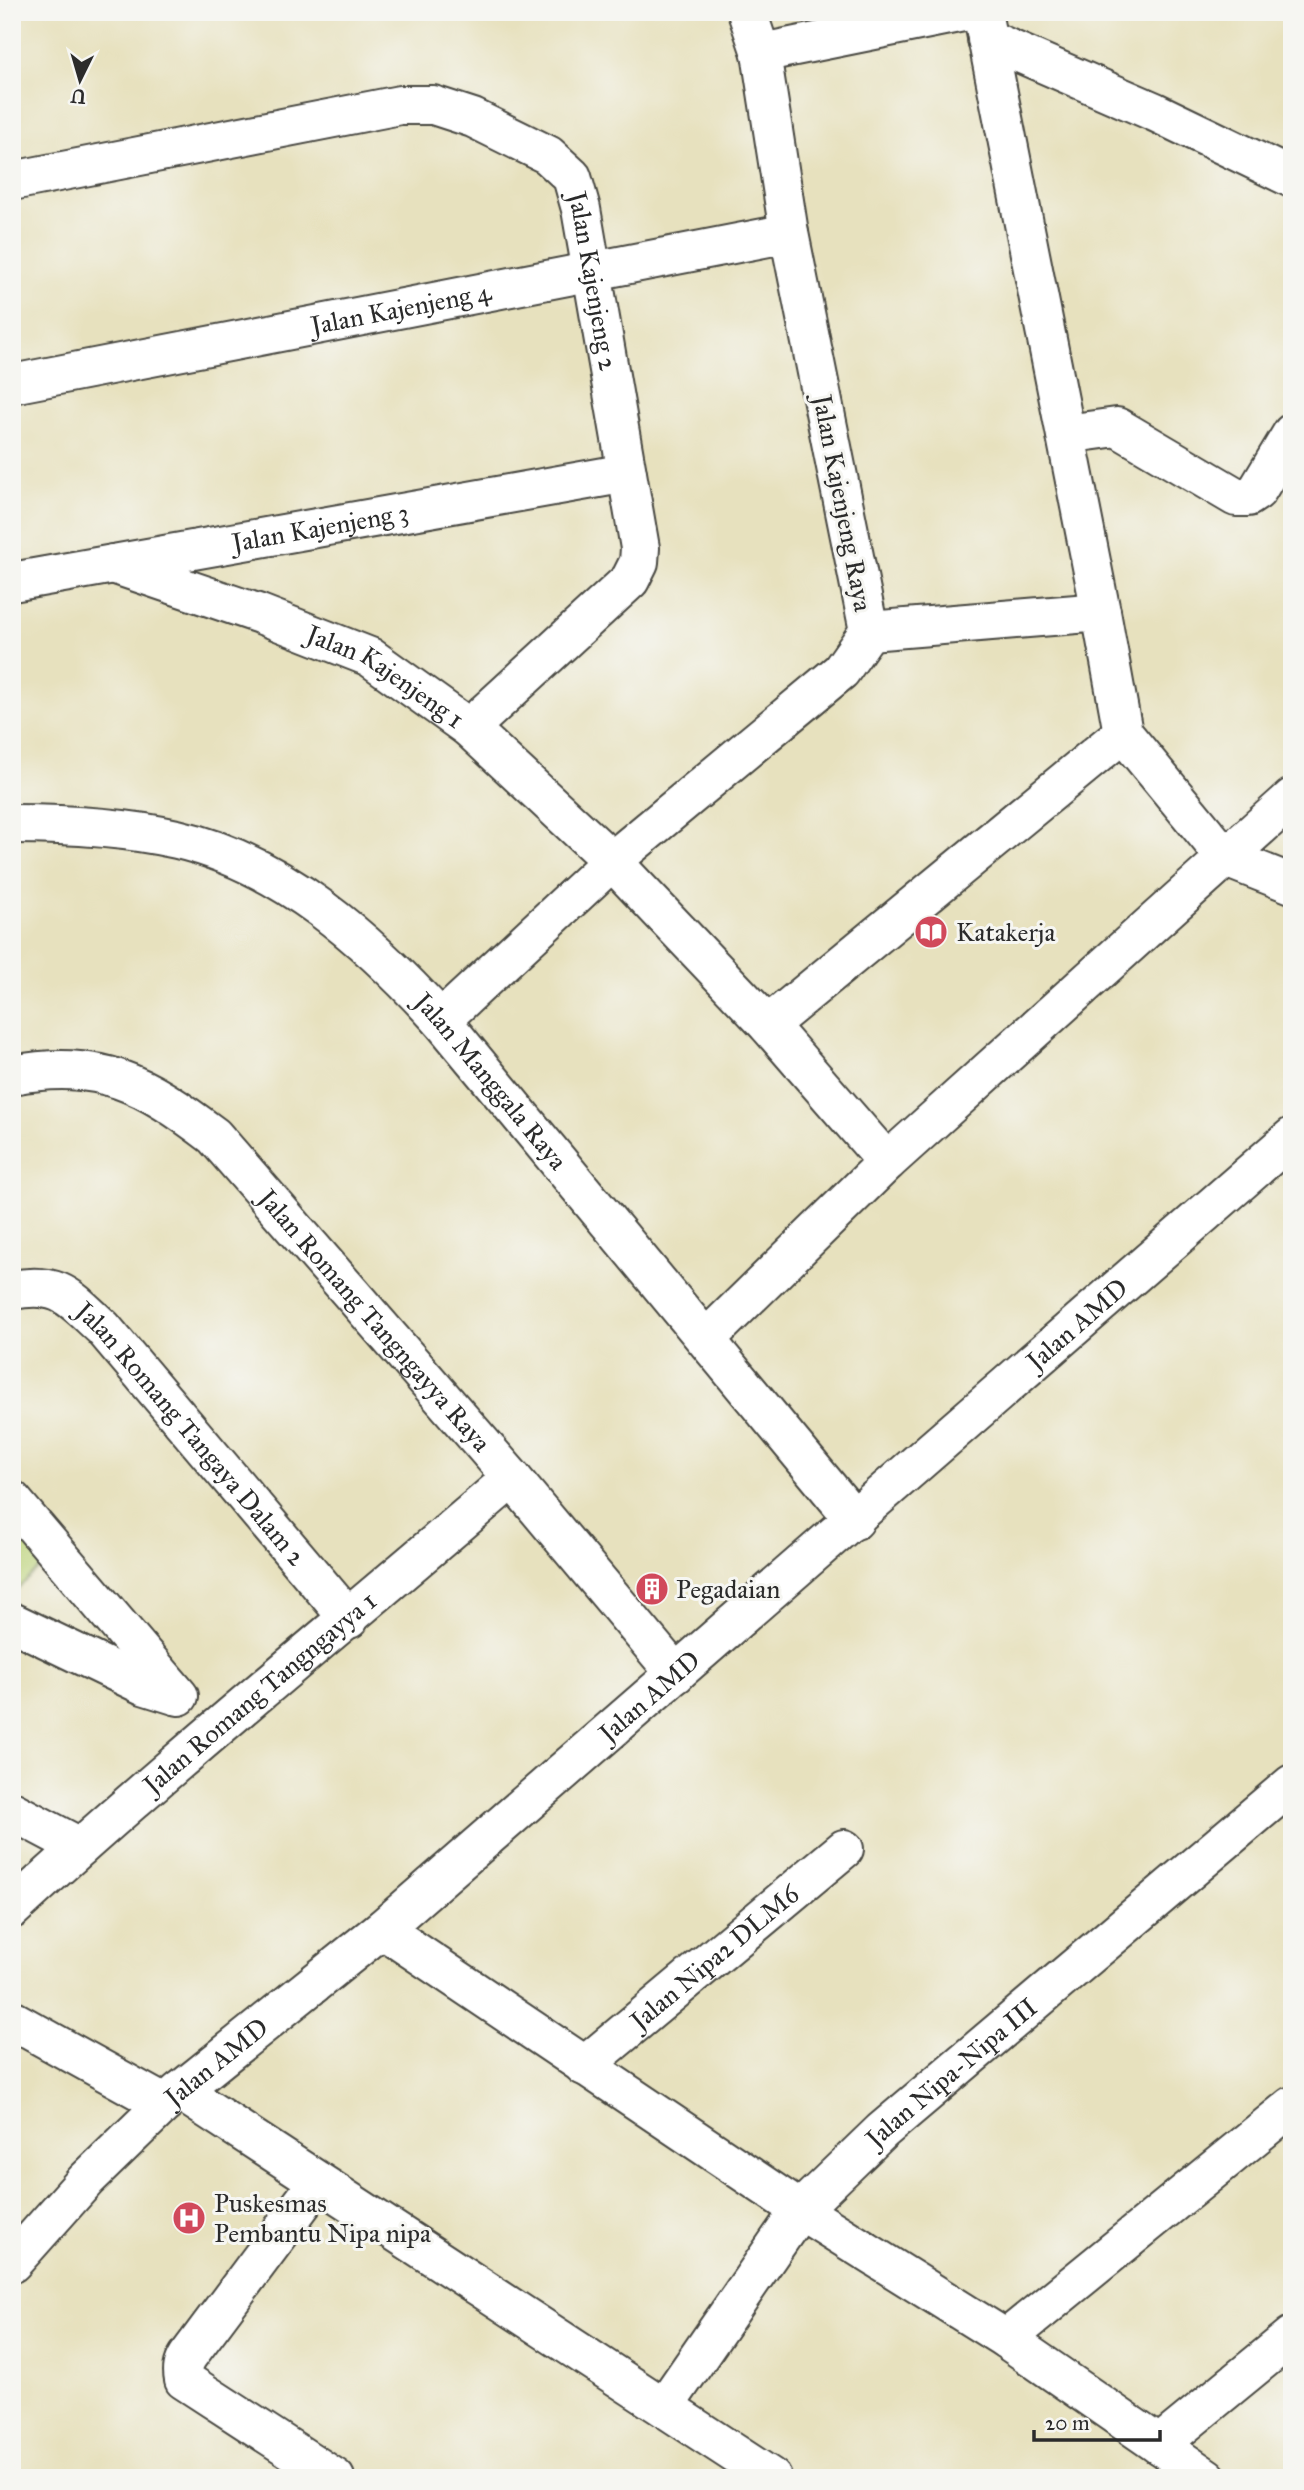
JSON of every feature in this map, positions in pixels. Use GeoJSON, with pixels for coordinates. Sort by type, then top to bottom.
{"type":"FeatureCollection","features":[{"type":"Feature","properties":{"kind":"street","name":"Jalan Kajenjeng Raya"},"geometry":{"type":"LineString","coordinates":[[442,1020],[612,861],[841,671],[869,631],[789,233],[761,53],[747,12]]}},
{"type":"Feature","properties":{"kind":"street"},"geometry":{"type":"LineString","coordinates":[[978,21],[1066,435],[1123,733],[1226,858],[1292,884]]}},
{"type":"Feature","properties":{"kind":"street"},"geometry":{"type":"LineString","coordinates":[[761,53],[978,21],[1155,112],[1292,178]]}},
{"type":"Feature","properties":{"kind":"street","name":"Jalan Kajenjeng 2"},"geometry":{"type":"LineString","coordinates":[[12,181],[400,105],[433,105],[473,118],[561,165],[572,177],[579,194],[640,548],[635,572],[469,728]]}},
{"type":"Feature","properties":{"kind":"street","name":"Jalan Kajenjeng 4"},"geometry":{"type":"LineString","coordinates":[[12,384],[789,233]]}},
{"type":"Feature","properties":{"kind":"street"},"geometry":{"type":"LineString","coordinates":[[1066,435],[1117,427],[1236,497],[1248,497],[1257,491],[1273,469],[1292,433]]}},
{"type":"Feature","properties":{"kind":"street","name":"Jalan Kajenjeng 3"},"geometry":{"type":"LineString","coordinates":[[12,582],[627,473]]}},
{"type":"Feature","properties":{"kind":"street","name":"Jalan Kajenjeng 1"},"geometry":{"type":"LineString","coordinates":[[113,564],[260,614],[370,657],[469,728],[612,861],[768,1026],[887,1161]]}},
{"type":"Feature","properties":{"kind":"street"},"geometry":{"type":"LineString","coordinates":[[869,631],[1101,612]]}},
{"type":"Feature","properties":{"kind":"street"},"geometry":{"type":"LineString","coordinates":[[768,1026],[1123,733]]}},
{"type":"Feature","properties":{"kind":"street"},"geometry":{"type":"LineString","coordinates":[[706,1339],[887,1161],[1292,798]]}},
{"type":"Feature","properties":{"kind":"street","name":"Jalan Manggala Raya"},"geometry":{"type":"LineString","coordinates":[[12,824],[96,827],[177,839],[247,865],[330,915],[395,969],[442,1020],[855,1520]]}},
{"type":"Feature","properties":{"kind":"street","name":"Jalan Romang Tangngayya Raya"},"geometry":{"type":"LineString","coordinates":[[12,1075],[75,1068],[124,1080],[159,1097],[214,1136],[512,1478],[676,1674]]}},
{"type":"Feature","properties":{"kind":"street","name":"Jalan AMD"},"geometry":{"type":"LineString","coordinates":[[12,2263],[86,2180],[172,2097],[382,1929],[1292,1137]]}},
{"type":"Feature","properties":{"kind":"street","name":"Jalan Romang Tangaya Dalam 2"},"geometry":{"type":"LineString","coordinates":[[12,1290],[33,1286],[64,1292],[103,1328],[349,1619]]}},
{"type":"Feature","properties":{"kind":"street","name":"Jalan Romang Tangngayya 1"},"geometry":{"type":"LineString","coordinates":[[12,1909],[207,1734],[349,1619],[512,1478]]}},
{"type":"Feature","properties":{"kind":"street"},"geometry":{"type":"LineString","coordinates":[[12,1500],[179,1696],[207,1734]]}},
{"type":"Feature","properties":{"kind":"street"},"geometry":{"type":"LineString","coordinates":[[12,1622],[143,1685],[179,1696]]}},
{"type":"Feature","properties":{"kind":"street","name":"Jalan Nipa-Nipa III"},"geometry":{"type":"LineString","coordinates":[[664,2407],[800,2210],[882,2131],[1292,1784]]}},
{"type":"Feature","properties":{"kind":"street"},"geometry":{"type":"LineString","coordinates":[[12,1811],[80,1847]]}},
{"type":"Feature","properties":{"kind":"street","name":"Jalan Nipa2 DLM6"},"geometry":{"type":"LineString","coordinates":[[584,2066],[844,1849]]}},
{"type":"Feature","properties":{"kind":"street"},"geometry":{"type":"LineString","coordinates":[[382,1929],[800,2210],[1006,2339],[1207,2478]]}},
{"type":"Feature","properties":{"kind":"street"},"geometry":{"type":"LineString","coordinates":[[12,2020],[172,2097],[318,2182],[772,2478]]}},
{"type":"Feature","properties":{"kind":"street"},"geometry":{"type":"LineString","coordinates":[[1006,2339],[1287,2119]]}},
{"type":"Feature","properties":{"kind":"street"},"geometry":{"type":"LineString","coordinates":[[318,2182],[188,2356],[183,2364],[183,2375],[184,2380],[335,2478]]}},
{"type":"Feature","properties":{"kind":"street"},"geometry":{"type":"LineString","coordinates":[[1159,2445],[1292,2336]]}},
{"type":"Feature","properties":{"kind":"green space"},"geometry":{"type":"Polygon","coordinates":[[[12,1523],[47,1561],[12,1594],[12,1523]]]}},
{"type":"Feature","properties":{"kind":"place","name":"Katakerja"},"geometry":{"type":"Point","coordinates":[931,932]}},
{"type":"Feature","properties":{"kind":"place","name":"Pegadaian"},"geometry":{"type":"Point","coordinates":[652,1589]}},
{"type":"Feature","properties":{"kind":"place","name":"Puskesmas Pembantu Nipa nipa"},"geometry":{"type":"Point","coordinates":[189,2218]}}]}
